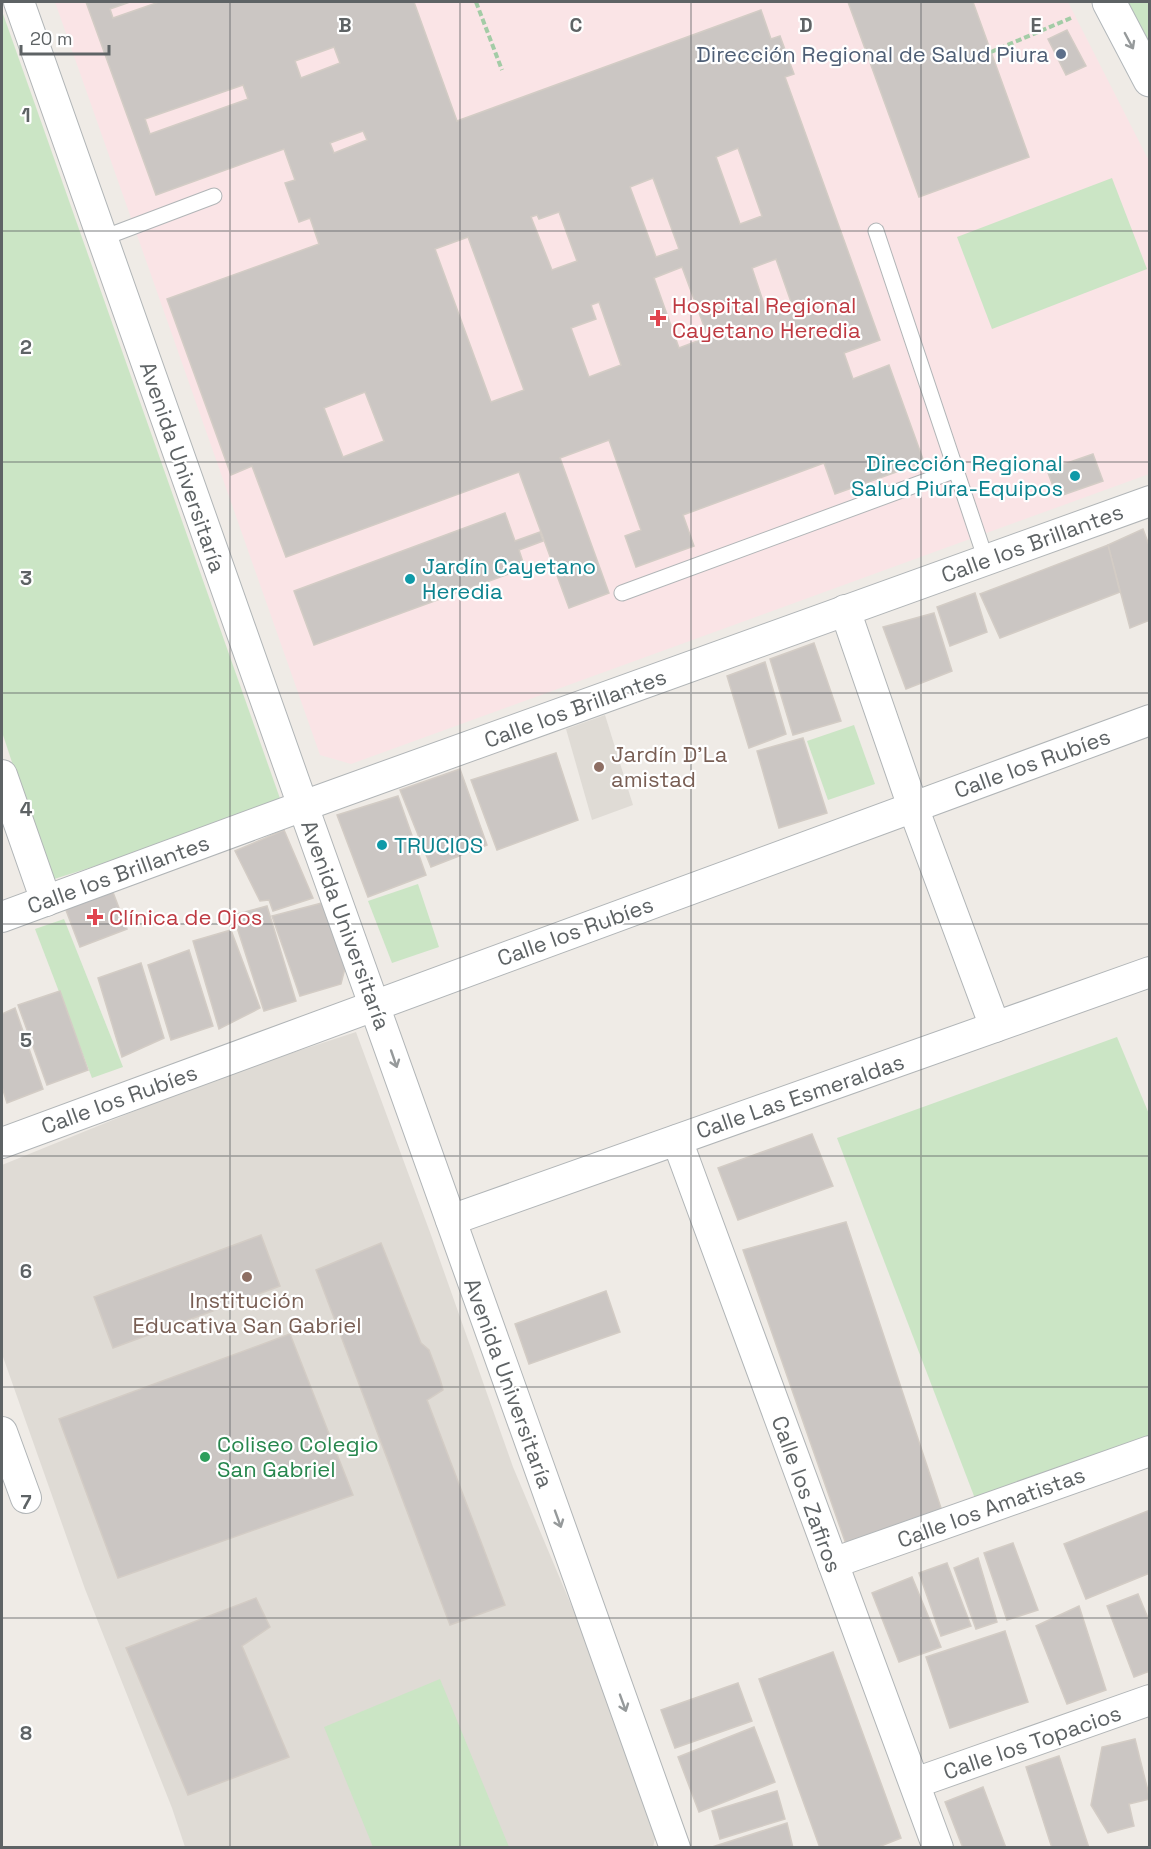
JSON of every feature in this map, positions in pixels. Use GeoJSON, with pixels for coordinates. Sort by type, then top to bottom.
{"type":"FeatureCollection","features":[{"type":"Feature","properties":{"kind":"main road"},"geometry":{"type":"LineString","coordinates":[[1109,2],[1149,80]]}},
{"type":"Feature","properties":{"kind":"street","name":"Avenida Universitaría"},"geometry":{"type":"LineString","coordinates":[[19,2],[675,1848]]}},
{"type":"Feature","properties":{"kind":"street","name":"Calle los Brillantes"},"geometry":{"type":"LineString","coordinates":[[2,917],[1149,501]]}},
{"type":"Feature","properties":{"kind":"street"},"geometry":{"type":"LineString","coordinates":[[845,610],[913,807],[995,1027]]}},
{"type":"Feature","properties":{"kind":"street","name":"Calle los Rubíes"},"geometry":{"type":"LineString","coordinates":[[2,1143],[1149,720]]}},
{"type":"Feature","properties":{"kind":"street"},"geometry":{"type":"LineString","coordinates":[[2,775],[46,901]]}},
{"type":"Feature","properties":{"kind":"street","name":"Calle Las Esmeraldas"},"geometry":{"type":"LineString","coordinates":[[450,1220],[1149,972]]}},
{"type":"Feature","properties":{"kind":"street","name":"Calle los Zafiros"},"geometry":{"type":"LineString","coordinates":[[677,1140],[938,1848]]}},
{"type":"Feature","properties":{"kind":"street"},"geometry":{"type":"LineString","coordinates":[[2,1432],[26,1498]]}},
{"type":"Feature","properties":{"kind":"street","name":"Calle los Amatistas"},"geometry":{"type":"LineString","coordinates":[[833,1563],[1149,1451]]}},
{"type":"Feature","properties":{"kind":"street","name":"Calle los Topacios"},"geometry":{"type":"LineString","coordinates":[[915,1783],[1149,1700]]}},
{"type":"Feature","properties":{"kind":"lane"},"geometry":{"type":"LineString","coordinates":[[103,238],[214,196]]}},
{"type":"Feature","properties":{"kind":"lane"},"geometry":{"type":"LineString","coordinates":[[876,231],[986,560]]}},
{"type":"Feature","properties":{"kind":"lane"},"geometry":{"type":"LineString","coordinates":[[622,593],[956,470]]}},
{"type":"Feature","properties":{"kind":"path"},"geometry":{"type":"LineString","coordinates":[[476,2],[502,70]]}},
{"type":"Feature","properties":{"kind":"path"},"geometry":{"type":"LineString","coordinates":[[992,52],[1071,18]]}},
{"type":"Feature","properties":{"kind":"shaded area","name":"Hospital Regional Cayetano Heredia"},"geometry":{"type":"Polygon","coordinates":[[[55,2],[1068,2],[1149,161],[1149,474],[351,764],[320,755],[55,2]]]}},
{"type":"Feature","properties":{"kind":"shaded area","name":"Jardín D'La amistad"},"geometry":{"type":"Polygon","coordinates":[[[605,715],[633,805],[592,820],[566,729],[605,715]]]}},
{"type":"Feature","properties":{"kind":"shaded area"},"geometry":{"type":"Polygon","coordinates":[[[356,1032],[513,1467],[577,1619],[658,1827],[653,1847],[185,1847],[172,1808],[85,1589],[2,1354],[2,1165],[221,1076],[356,1032]]]}},
{"type":"Feature","properties":{"kind":"green space"},"geometry":{"type":"Polygon","coordinates":[[[1119,2],[1149,2],[1149,61],[1119,2]]]}},
{"type":"Feature","properties":{"kind":"green space"},"geometry":{"type":"Polygon","coordinates":[[[2,11],[283,807],[51,880],[2,732],[2,11]]]}},
{"type":"Feature","properties":{"kind":"green space"},"geometry":{"type":"Polygon","coordinates":[[[1112,178],[1147,269],[992,329],[957,237],[1112,178]]]}},
{"type":"Feature","properties":{"kind":"green space"},"geometry":{"type":"Polygon","coordinates":[[[854,725],[875,784],[828,800],[807,741],[854,725]]]}},
{"type":"Feature","properties":{"kind":"green space"},"geometry":{"type":"Polygon","coordinates":[[[418,884],[439,947],[392,963],[368,901],[418,884]]]}},
{"type":"Feature","properties":{"kind":"green space"},"geometry":{"type":"Polygon","coordinates":[[[64,919],[123,1067],[92,1078],[35,929],[64,919]]]}},
{"type":"Feature","properties":{"kind":"green space"},"geometry":{"type":"Polygon","coordinates":[[[1117,1037],[1149,1114],[1149,1444],[979,1509],[837,1138],[1117,1037]]]}},
{"type":"Feature","properties":{"kind":"green space"},"geometry":{"type":"Polygon","coordinates":[[[440,1679],[509,1847],[373,1847],[324,1727],[440,1679]]]}},
{"type":"Feature","properties":{"kind":"building","name":"Hospital Regional Cayetano Heredia"},"geometry":{"type":"Polygon","coordinates":[[[86,2],[130,2],[110,9],[113,18],[159,2],[414,2],[457,121],[761,10],[771,39],[780,36],[794,74],[785,77],[880,340],[844,353],[853,379],[889,365],[924,462],[835,494],[824,463],[683,515],[694,546],[636,567],[625,536],[641,530],[609,440],[560,458],[609,593],[569,608],[519,472],[286,557],[252,466],[231,475],[167,299],[319,244],[310,218],[299,222],[285,183],[295,180],[284,149],[156,195],[86,2]],[[334,47],[295,61],[301,78],[340,63],[334,47]],[[243,85],[145,119],[150,134],[248,99],[243,85]],[[363,131],[330,143],[334,153],[367,140],[363,131]],[[738,148],[716,157],[740,224],[762,216],[738,148]],[[653,178],[630,187],[656,257],[679,249],[653,178]],[[559,212],[539,219],[537,215],[531,217],[552,270],[577,261],[559,212]],[[468,237],[435,249],[491,402],[524,390],[468,237]],[[776,259],[752,268],[766,310],[791,302],[776,259]],[[682,267],[654,278],[679,348],[708,337],[682,267]],[[599,302],[591,305],[596,319],[571,328],[589,377],[621,365],[599,302]],[[365,392],[324,408],[343,457],[384,441],[365,392]]]}},
{"type":"Feature","properties":{"kind":"building"},"geometry":{"type":"Polygon","coordinates":[[[848,2],[973,2],[1029,157],[919,197],[848,2]]]}},
{"type":"Feature","properties":{"kind":"building"},"geometry":{"type":"Polygon","coordinates":[[[1067,30],[1086,66],[1066,75],[1048,39],[1067,30]]]}},
{"type":"Feature","properties":{"kind":"building","name":"Dirección Regional Salud Piura-Equipos"},"geometry":{"type":"Polygon","coordinates":[[[1093,454],[1103,481],[1057,497],[1047,470],[1093,454]]]}},
{"type":"Feature","properties":{"kind":"building","name":"Jardín Cayetano Heredia"},"geometry":{"type":"Polygon","coordinates":[[[505,513],[515,541],[540,532],[543,541],[519,550],[525,568],[314,645],[294,591],[505,513]]]}},
{"type":"Feature","properties":{"kind":"building"},"geometry":{"type":"Polygon","coordinates":[[[1143,529],[1150,548],[1150,620],[1130,628],[1108,545],[1143,529]]]}},
{"type":"Feature","properties":{"kind":"building"},"geometry":{"type":"Polygon","coordinates":[[[1108,545],[1120,592],[1000,638],[980,594],[1108,545]]]}},
{"type":"Feature","properties":{"kind":"building"},"geometry":{"type":"Polygon","coordinates":[[[975,593],[987,632],[950,646],[937,607],[975,593]]]}},
{"type":"Feature","properties":{"kind":"building"},"geometry":{"type":"Polygon","coordinates":[[[934,613],[952,671],[906,689],[883,627],[934,613]]]}},
{"type":"Feature","properties":{"kind":"building"},"geometry":{"type":"Polygon","coordinates":[[[814,643],[841,721],[793,735],[770,659],[814,643]]]}},
{"type":"Feature","properties":{"kind":"building"},"geometry":{"type":"Polygon","coordinates":[[[765,662],[786,734],[749,748],[727,676],[765,662]]]}},
{"type":"Feature","properties":{"kind":"building"},"geometry":{"type":"Polygon","coordinates":[[[803,738],[827,813],[779,828],[757,751],[803,738]]]}},
{"type":"Feature","properties":{"kind":"building"},"geometry":{"type":"Polygon","coordinates":[[[556,753],[578,820],[497,850],[471,780],[556,753]]]}},
{"type":"Feature","properties":{"kind":"building"},"geometry":{"type":"Polygon","coordinates":[[[460,769],[487,845],[431,867],[400,790],[460,769]]]}},
{"type":"Feature","properties":{"kind":"building","name":"TRUCIOS"},"geometry":{"type":"Polygon","coordinates":[[[398,796],[426,875],[368,897],[337,815],[398,796]]]}},
{"type":"Feature","properties":{"kind":"building"},"geometry":{"type":"Polygon","coordinates":[[[284,830],[313,898],[273,911],[269,900],[260,901],[235,851],[284,830]]]}},
{"type":"Feature","properties":{"kind":"building","name":"Clínica de Ojos"},"geometry":{"type":"Polygon","coordinates":[[[111,887],[127,929],[80,947],[64,905],[111,887]]]}},
{"type":"Feature","properties":{"kind":"building"},"geometry":{"type":"Polygon","coordinates":[[[322,903],[345,968],[341,984],[300,996],[272,916],[322,903]]]}},
{"type":"Feature","properties":{"kind":"building"},"geometry":{"type":"Polygon","coordinates":[[[267,906],[296,1001],[264,1011],[233,915],[267,906]]]}},
{"type":"Feature","properties":{"kind":"building"},"geometry":{"type":"Polygon","coordinates":[[[231,930],[260,1008],[219,1029],[193,941],[231,930]]]}},
{"type":"Feature","properties":{"kind":"building"},"geometry":{"type":"Polygon","coordinates":[[[189,950],[213,1026],[171,1040],[148,965],[189,950]]]}},
{"type":"Feature","properties":{"kind":"building"},"geometry":{"type":"Polygon","coordinates":[[[141,963],[164,1038],[122,1057],[98,978],[141,963]]]}},
{"type":"Feature","properties":{"kind":"building"},"geometry":{"type":"Polygon","coordinates":[[[60,991],[88,1070],[47,1085],[18,1005],[60,991]]]}},
{"type":"Feature","properties":{"kind":"building"},"geometry":{"type":"Polygon","coordinates":[[[15,1008],[43,1089],[7,1103],[2,1087],[2,1014],[15,1008]]]}},
{"type":"Feature","properties":{"kind":"building"},"geometry":{"type":"Polygon","coordinates":[[[812,1134],[833,1186],[738,1220],[718,1168],[812,1134]]]}},
{"type":"Feature","properties":{"kind":"building"},"geometry":{"type":"Polygon","coordinates":[[[846,1222],[944,1517],[847,1547],[743,1250],[846,1222]]]}},
{"type":"Feature","properties":{"kind":"building"},"geometry":{"type":"Polygon","coordinates":[[[261,1235],[280,1286],[113,1348],[94,1297],[261,1235]]]}},
{"type":"Feature","properties":{"kind":"building"},"geometry":{"type":"Polygon","coordinates":[[[381,1243],[421,1343],[429,1350],[440,1379],[443,1390],[427,1400],[505,1605],[450,1625],[316,1270],[381,1243]]]}},
{"type":"Feature","properties":{"kind":"building"},"geometry":{"type":"Polygon","coordinates":[[[606,1291],[620,1332],[529,1364],[515,1324],[606,1291]]]}},
{"type":"Feature","properties":{"kind":"building","name":"Coliseo Colegio San Gabriel"},"geometry":{"type":"Polygon","coordinates":[[[290,1334],[353,1495],[118,1578],[59,1419],[290,1334]]]}},
{"type":"Feature","properties":{"kind":"building"},"geometry":{"type":"Polygon","coordinates":[[[1150,1510],[1150,1573],[1086,1599],[1064,1544],[1150,1510]]]}},
{"type":"Feature","properties":{"kind":"building"},"geometry":{"type":"Polygon","coordinates":[[[1013,1543],[1038,1610],[1007,1620],[984,1553],[1013,1543]]]}},
{"type":"Feature","properties":{"kind":"building"},"geometry":{"type":"Polygon","coordinates":[[[978,1558],[997,1622],[976,1629],[954,1568],[978,1558]]]}},
{"type":"Feature","properties":{"kind":"building"},"geometry":{"type":"Polygon","coordinates":[[[947,1563],[971,1626],[941,1636],[919,1573],[947,1563]]]}},
{"type":"Feature","properties":{"kind":"building"},"geometry":{"type":"Polygon","coordinates":[[[912,1577],[941,1647],[899,1662],[872,1593],[912,1577]]]}},
{"type":"Feature","properties":{"kind":"building"},"geometry":{"type":"Polygon","coordinates":[[[1138,1594],[1150,1623],[1150,1671],[1134,1677],[1107,1606],[1138,1594]]]}},
{"type":"Feature","properties":{"kind":"building"},"geometry":{"type":"Polygon","coordinates":[[[256,1598],[270,1627],[242,1646],[289,1757],[188,1795],[126,1648],[256,1598]]]}},
{"type":"Feature","properties":{"kind":"building"},"geometry":{"type":"Polygon","coordinates":[[[1079,1606],[1106,1690],[1067,1704],[1036,1626],[1079,1606]]]}},
{"type":"Feature","properties":{"kind":"building"},"geometry":{"type":"Polygon","coordinates":[[[1005,1631],[1028,1702],[950,1728],[926,1657],[1005,1631]]]}},
{"type":"Feature","properties":{"kind":"building"},"geometry":{"type":"Polygon","coordinates":[[[833,1652],[901,1838],[876,1848],[820,1848],[759,1679],[833,1652]]]}},
{"type":"Feature","properties":{"kind":"building"},"geometry":{"type":"Polygon","coordinates":[[[738,1683],[752,1721],[675,1748],[661,1710],[738,1683]]]}},
{"type":"Feature","properties":{"kind":"building"},"geometry":{"type":"Polygon","coordinates":[[[754,1727],[775,1782],[699,1812],[678,1757],[754,1727]]]}},
{"type":"Feature","properties":{"kind":"building"},"geometry":{"type":"Polygon","coordinates":[[[1135,1739],[1150,1799],[1129,1804],[1134,1826],[1108,1833],[1091,1805],[1102,1747],[1135,1739]]]}},
{"type":"Feature","properties":{"kind":"building"},"geometry":{"type":"Polygon","coordinates":[[[1059,1756],[1089,1848],[1052,1848],[1026,1767],[1059,1756]]]}},
{"type":"Feature","properties":{"kind":"building"},"geometry":{"type":"Polygon","coordinates":[[[983,1787],[1006,1848],[963,1848],[945,1802],[983,1787]]]}},
{"type":"Feature","properties":{"kind":"building"},"geometry":{"type":"Polygon","coordinates":[[[777,1791],[785,1819],[720,1839],[712,1811],[777,1791]]]}},
{"type":"Feature","properties":{"kind":"building"},"geometry":{"type":"Polygon","coordinates":[[[787,1823],[793,1848],[709,1848],[787,1823]]]}},
{"type":"Feature","properties":{"kind":"place","name":"Dirección Regional de Salud Piura"},"geometry":{"type":"Point","coordinates":[1061,54]}},
{"type":"Feature","properties":{"kind":"place","name":"Hospital Regional Cayetano Heredia"},"geometry":{"type":"Point","coordinates":[658,318]}},
{"type":"Feature","properties":{"kind":"place","name":"Dirección Regional Salud Piura-Equipos"},"geometry":{"type":"Point","coordinates":[1075,476]}},
{"type":"Feature","properties":{"kind":"place","name":"Jardín Cayetano Heredia"},"geometry":{"type":"Point","coordinates":[410,579]}},
{"type":"Feature","properties":{"kind":"place","name":"Jardín D'La amistad"},"geometry":{"type":"Point","coordinates":[599,767]}},
{"type":"Feature","properties":{"kind":"place","name":"TRUCIOS"},"geometry":{"type":"Point","coordinates":[382,845]}},
{"type":"Feature","properties":{"kind":"place","name":"Clínica de Ojos"},"geometry":{"type":"Point","coordinates":[95,917]}},
{"type":"Feature","properties":{"kind":"place","name":"Institución Educativa San Gabriel"},"geometry":{"type":"Point","coordinates":[247,1277]}},
{"type":"Feature","properties":{"kind":"place","name":"Coliseo Colegio San Gabriel"},"geometry":{"type":"Point","coordinates":[205,1457]}}]}
